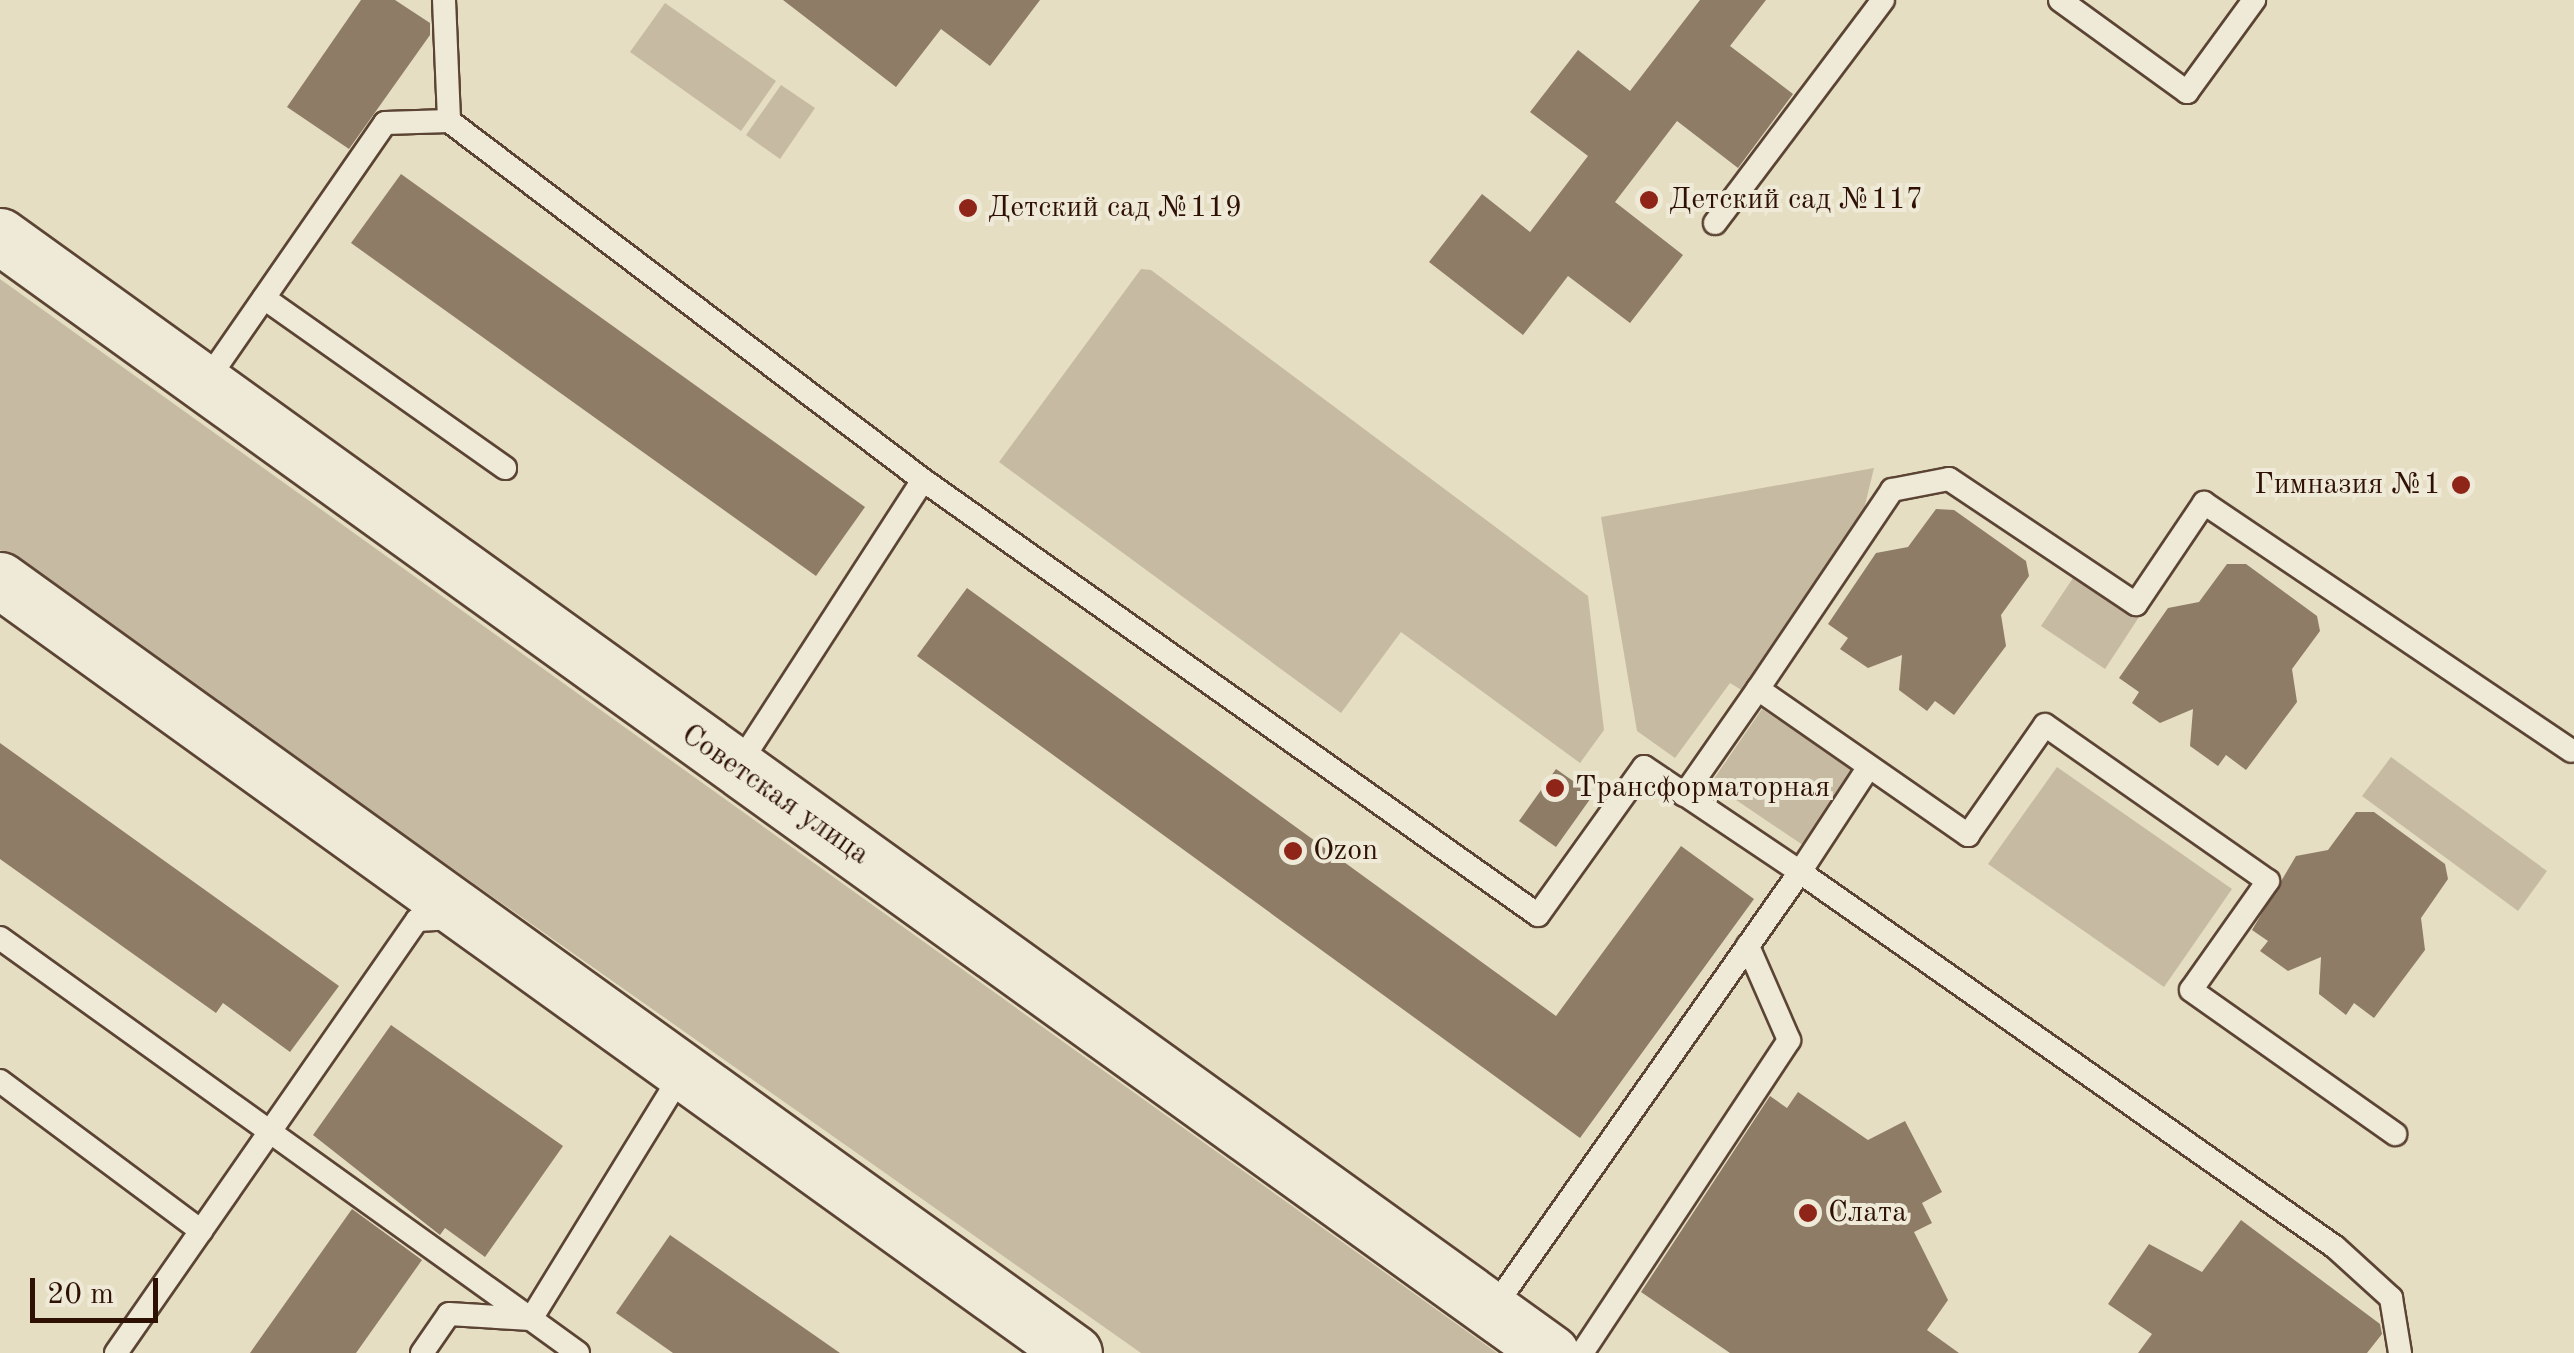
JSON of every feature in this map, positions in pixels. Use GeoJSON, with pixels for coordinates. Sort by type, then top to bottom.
{"type":"FeatureCollection","features":[{"type":"Feature","properties":{"kind":"street","name":"Советская улица"},"geometry":{"type":"LineString","coordinates":[[0,236],[1550,1353]]}},
{"type":"Feature","properties":{"kind":"street"},"geometry":{"type":"LineString","coordinates":[[0,580],[1074,1353]]}},
{"type":"Feature","properties":{"kind":"lane"},"geometry":{"type":"LineString","coordinates":[[444,0],[449,120]]}},
{"type":"Feature","properties":{"kind":"lane"},"geometry":{"type":"LineString","coordinates":[[1715,223],[1883,0]]}},
{"type":"Feature","properties":{"kind":"lane"},"geometry":{"type":"LineString","coordinates":[[2060,0],[2187,92],[2254,0]]}},
{"type":"Feature","properties":{"kind":"lane"},"geometry":{"type":"LineString","coordinates":[[205,384],[386,123],[449,120],[923,480],[1538,915],[1644,767],[2335,1247],[2391,1298],[2400,1353]]}},
{"type":"Feature","properties":{"kind":"lane"},"geometry":{"type":"LineString","coordinates":[[264,298],[506,468]]}},
{"type":"Feature","properties":{"kind":"lane"},"geometry":{"type":"LineString","coordinates":[[1684,795],[1892,490],[1948,478],[2136,604],[2204,503],[2571,750]]}},
{"type":"Feature","properties":{"kind":"lane"},"geometry":{"type":"LineString","coordinates":[[736,768],[923,480]]}},
{"type":"Feature","properties":{"kind":"lane"},"geometry":{"type":"LineString","coordinates":[[1758,689],[1968,834],[2045,725],[2061,736],[2268,881],[2191,990],[2396,1134]]}},
{"type":"Feature","properties":{"kind":"lane"},"geometry":{"type":"LineString","coordinates":[[1492,1310],[1800,872],[1868,768]]}},
{"type":"Feature","properties":{"kind":"lane"},"geometry":{"type":"LineString","coordinates":[[116,1353],[417,920],[468,917]]}},
{"type":"Feature","properties":{"kind":"lane"},"geometry":{"type":"LineString","coordinates":[[0,938],[270,1136],[578,1353]]}},
{"type":"Feature","properties":{"kind":"lane"},"geometry":{"type":"LineString","coordinates":[[1582,1353],[1789,1040],[1748,946]]}},
{"type":"Feature","properties":{"kind":"lane"},"geometry":{"type":"LineString","coordinates":[[531,1318],[684,1072]]}},
{"type":"Feature","properties":{"kind":"lane"},"geometry":{"type":"LineString","coordinates":[[0,1082],[202,1231]]}},
{"type":"Feature","properties":{"kind":"lane"},"geometry":{"type":"LineString","coordinates":[[422,1353],[449,1314],[531,1318]]}},
{"type":"Feature","properties":{"kind":"shaded area"},"geometry":{"type":"Polygon","coordinates":[[[665,3],[776,81],[741,131],[630,52],[665,3]]]}},
{"type":"Feature","properties":{"kind":"shaded area"},"geometry":{"type":"Polygon","coordinates":[[[781,85],[815,108],[780,159],[746,135],[781,85]]]}},
{"type":"Feature","properties":{"kind":"shaded area"},"geometry":{"type":"Polygon","coordinates":[[[1141,269],[1151,270],[1588,596],[1604,730],[1580,763],[1401,632],[1341,713],[999,462],[1141,269]]]}},
{"type":"Feature","properties":{"kind":"shaded area"},"geometry":{"type":"Polygon","coordinates":[[[0,279],[1497,1353],[1141,1353],[0,550],[0,279]]]}},
{"type":"Feature","properties":{"kind":"shaded area"},"geometry":{"type":"Polygon","coordinates":[[[1874,468],[1858,534],[1743,691],[1730,683],[1675,758],[1637,731],[1601,517],[1874,468]]]}},
{"type":"Feature","properties":{"kind":"shaded area"},"geometry":{"type":"Polygon","coordinates":[[[2075,575],[2139,617],[2105,669],[2041,626],[2075,575]]]}},
{"type":"Feature","properties":{"kind":"shaded area"},"geometry":{"type":"Polygon","coordinates":[[[1762,709],[1870,782],[1819,856],[1711,783],[1762,709]]]}},
{"type":"Feature","properties":{"kind":"shaded area"},"geometry":{"type":"Polygon","coordinates":[[[2391,757],[2547,871],[2518,911],[2362,796],[2391,757]]]}},
{"type":"Feature","properties":{"kind":"shaded area"},"geometry":{"type":"Polygon","coordinates":[[[2057,767],[2232,889],[2164,987],[1988,864],[2057,767]]]}},
{"type":"Feature","properties":{"kind":"building"},"geometry":{"type":"Polygon","coordinates":[[[361,0],[395,0],[430,23],[430,35],[349,149],[287,107],[361,0]]]}},
{"type":"Feature","properties":{"kind":"building"},"geometry":{"type":"Polygon","coordinates":[[[783,0],[1040,0],[990,66],[941,29],[896,87],[783,0]]]}},
{"type":"Feature","properties":{"kind":"building"},"geometry":{"type":"Polygon","coordinates":[[[1700,0],[1766,0],[1730,46],[1793,94],[1738,168],[1677,121],[1615,202],[1683,255],[1630,323],[1568,276],[1523,335],[1429,262],[1482,194],[1530,232],[1588,156],[1530,112],[1578,50],[1630,91],[1700,0]]]}},
{"type":"Feature","properties":{"kind":"building"},"geometry":{"type":"Polygon","coordinates":[[[401,174],[865,507],[816,576],[351,243],[401,174]]]}},
{"type":"Feature","properties":{"kind":"building"},"geometry":{"type":"Polygon","coordinates":[[[1936,509],[1954,510],[2026,561],[2029,576],[2001,615],[2006,646],[1954,715],[1935,701],[1927,711],[1899,690],[1902,655],[1868,668],[1840,649],[1848,638],[1828,624],[1876,553],[1908,547],[1936,509]]]}},
{"type":"Feature","properties":{"kind":"building"},"geometry":{"type":"Polygon","coordinates":[[[2227,564],[2246,564],[2317,616],[2320,631],[2292,669],[2297,702],[2246,770],[2226,755],[2218,766],[2190,746],[2193,709],[2160,723],[2132,703],[2139,692],[2119,678],[2168,608],[2199,602],[2227,564]]]}},
{"type":"Feature","properties":{"kind":"building"},"geometry":{"type":"Polygon","coordinates":[[[967,588],[1556,1016],[1681,846],[1754,899],[1580,1138],[917,656],[967,588]]]}},
{"type":"Feature","properties":{"kind":"building"},"geometry":{"type":"Polygon","coordinates":[[[0,743],[339,986],[290,1052],[223,1003],[216,1013],[0,859],[0,743]]]}},
{"type":"Feature","properties":{"kind":"building"},"geometry":{"type":"Polygon","coordinates":[[[1556,769],[1593,795],[1556,847],[1519,821],[1556,769]]]}},
{"type":"Feature","properties":{"kind":"building"},"geometry":{"type":"Polygon","coordinates":[[[2356,812],[2374,812],[2445,864],[2448,879],[2421,918],[2425,950],[2374,1018],[2354,1003],[2346,1015],[2319,994],[2321,957],[2288,971],[2260,951],[2268,941],[2252,930],[2296,856],[2328,850],[2356,812]]]}},
{"type":"Feature","properties":{"kind":"building"},"geometry":{"type":"Polygon","coordinates":[[[391,1025],[563,1146],[485,1257],[445,1228],[440,1235],[313,1135],[391,1025]]]}},
{"type":"Feature","properties":{"kind":"building","name":"Слата"},"geometry":{"type":"Polygon","coordinates":[[[1798,1092],[1868,1140],[1905,1121],[1942,1192],[1922,1203],[1932,1223],[1914,1232],[1948,1300],[1927,1330],[1959,1353],[1730,1353],[1641,1292],[1770,1096],[1787,1108],[1798,1092]]]}},
{"type":"Feature","properties":{"kind":"building"},"geometry":{"type":"Polygon","coordinates":[[[352,1209],[422,1260],[356,1353],[250,1353],[352,1209]]]}},
{"type":"Feature","properties":{"kind":"building"},"geometry":{"type":"Polygon","coordinates":[[[2241,1220],[2380,1324],[2382,1334],[2367,1353],[2138,1353],[2152,1334],[2108,1304],[2149,1244],[2202,1272],[2241,1220]]]}},
{"type":"Feature","properties":{"kind":"building"},"geometry":{"type":"Polygon","coordinates":[[[670,1235],[840,1353],[673,1353],[616,1313],[670,1235]]]}},
{"type":"Feature","properties":{"kind":"place","name":"Детский сад №117"},"geometry":{"type":"Point","coordinates":[1649,200]}},
{"type":"Feature","properties":{"kind":"place","name":"Детский сад №119"},"geometry":{"type":"Point","coordinates":[968,208]}},
{"type":"Feature","properties":{"kind":"place","name":"Гимназия №1"},"geometry":{"type":"Point","coordinates":[2461,485]}},
{"type":"Feature","properties":{"kind":"place","name":"Трансформаторная"},"geometry":{"type":"Point","coordinates":[1555,788]}},
{"type":"Feature","properties":{"kind":"place","name":"Ozon"},"geometry":{"type":"Point","coordinates":[1293,851]}},
{"type":"Feature","properties":{"kind":"place","name":"Слата"},"geometry":{"type":"Point","coordinates":[1808,1213]}}]}
